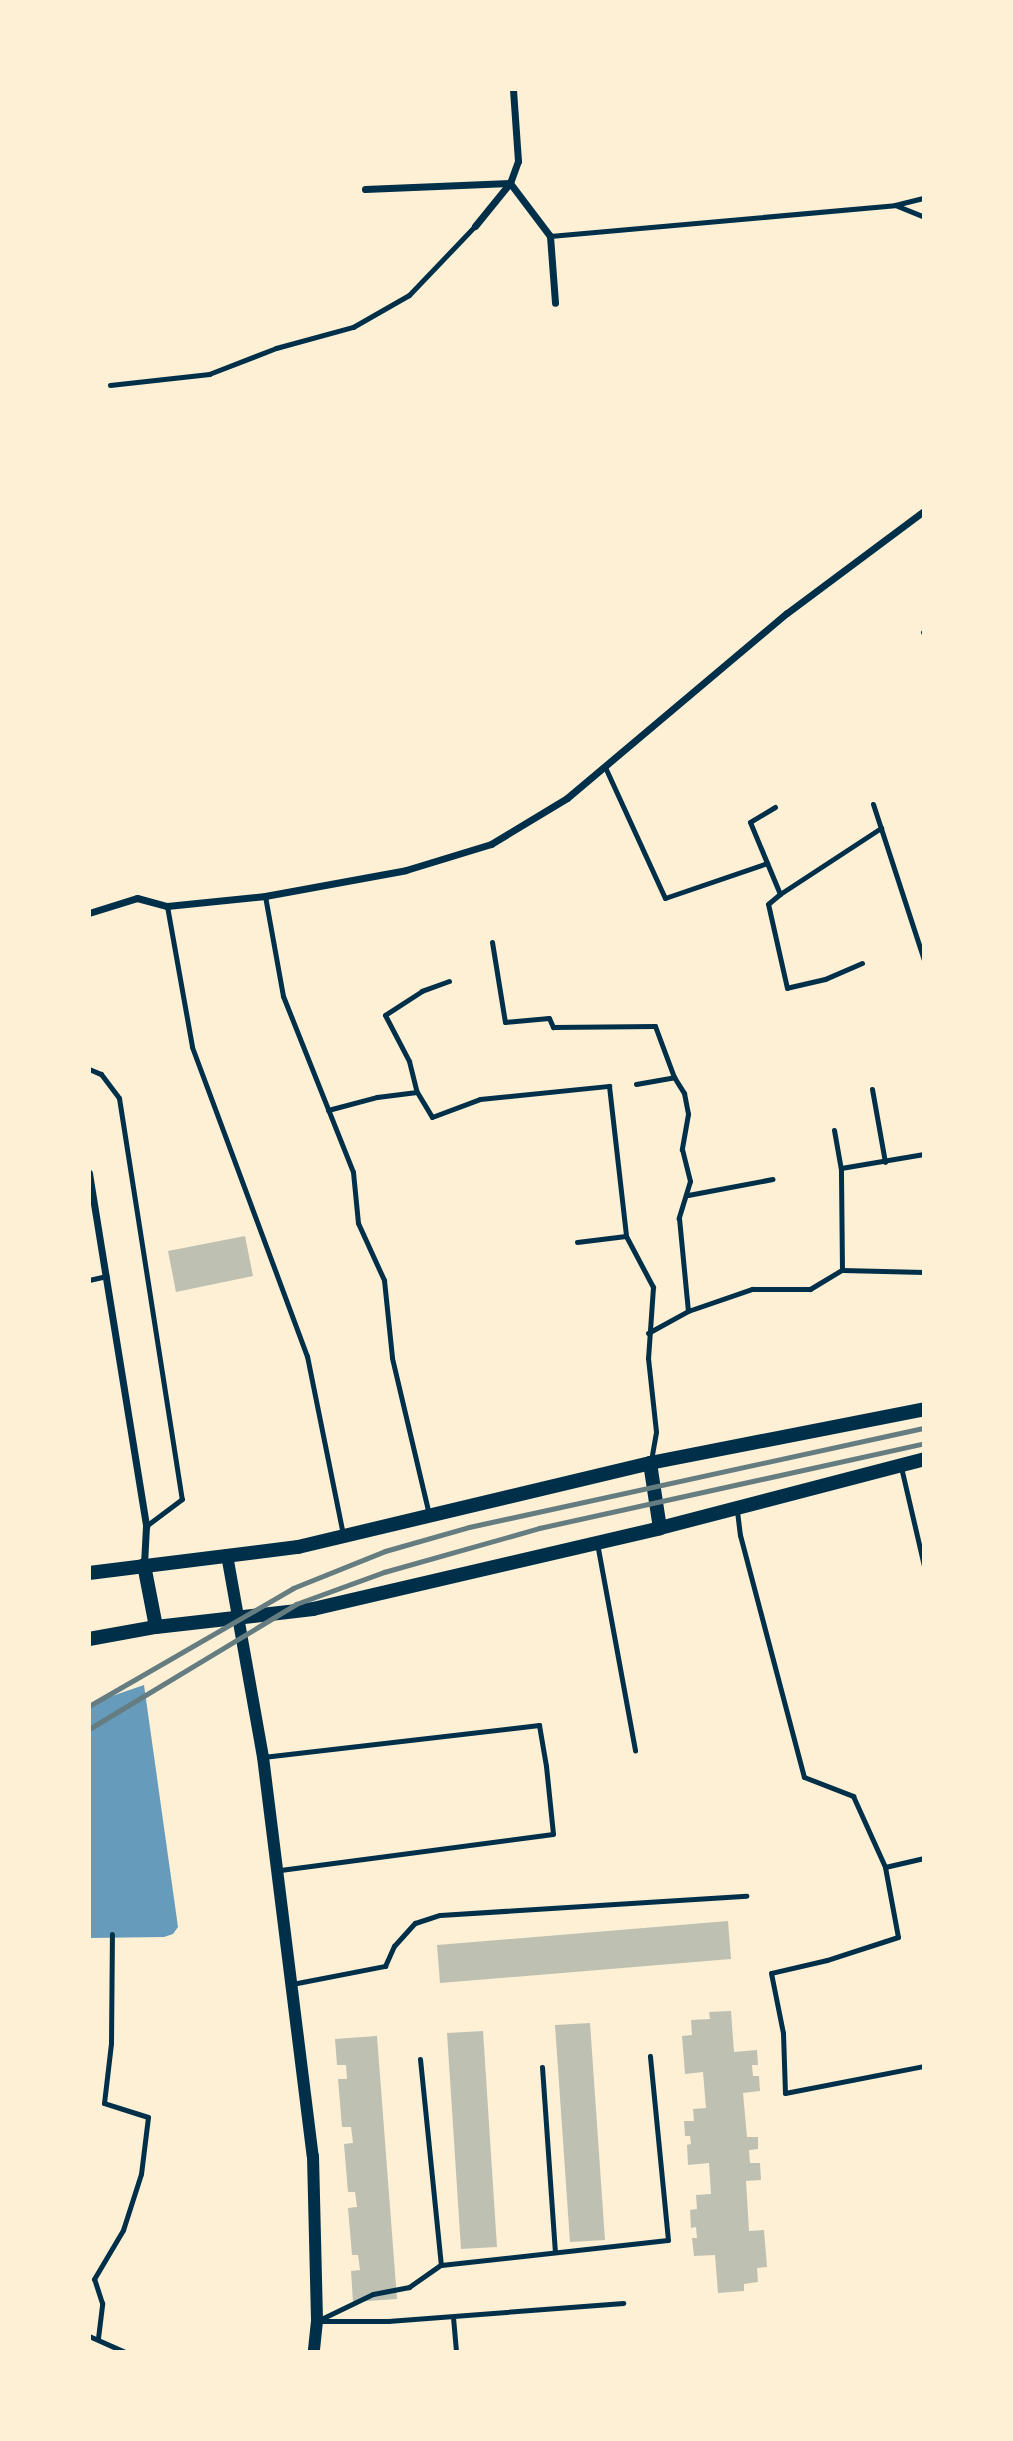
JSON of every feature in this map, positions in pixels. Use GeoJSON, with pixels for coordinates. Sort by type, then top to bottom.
{"type":"FeatureCollection","features":[{"type":"Feature","properties":{"kind":"main road"},"geometry":{"type":"LineString","coordinates":[[89,1573],[298,1547],[650,1463],[924,1409]]}},
{"type":"Feature","properties":{"kind":"main road"},"geometry":{"type":"LineString","coordinates":[[89,1639],[156,1627],[313,1609],[660,1528],[900,1464],[924,1460]]}},
{"type":"Feature","properties":{"kind":"main road"},"geometry":{"type":"LineString","coordinates":[[650,1463],[660,1528]]}},
{"type":"Feature","properties":{"kind":"main road"},"geometry":{"type":"LineString","coordinates":[[144,1565],[156,1627]]}},
{"type":"Feature","properties":{"kind":"street"},"geometry":{"type":"LineString","coordinates":[[475,226],[510,183],[518,161],[513,89]]}},
{"type":"Feature","properties":{"kind":"street"},"geometry":{"type":"LineString","coordinates":[[366,189],[510,183]]}},
{"type":"Feature","properties":{"kind":"street"},"geometry":{"type":"LineString","coordinates":[[510,183],[550,236],[555,303]]}},
{"type":"Feature","properties":{"kind":"street"},"geometry":{"type":"LineString","coordinates":[[89,914],[137,898],[167,906],[265,897],[406,870],[491,844],[567,797],[787,613],[924,511]]}},
{"type":"Feature","properties":{"kind":"street"},"geometry":{"type":"LineString","coordinates":[[89,1173],[146,1526],[144,1565]]}},
{"type":"Feature","properties":{"kind":"street"},"geometry":{"type":"LineString","coordinates":[[228,1555],[263,1756],[275,1871],[313,2156],[317,2321],[314,2352]]}},
{"type":"Feature","properties":{"kind":"lane"},"geometry":{"type":"LineString","coordinates":[[550,236],[895,205],[924,198]]}},
{"type":"Feature","properties":{"kind":"lane"},"geometry":{"type":"LineString","coordinates":[[895,205],[924,217]]}},
{"type":"Feature","properties":{"kind":"lane"},"geometry":{"type":"LineString","coordinates":[[110,385],[209,374],[276,348],[353,327],[409,295],[475,226]]}},
{"type":"Feature","properties":{"kind":"lane"},"geometry":{"type":"LineString","coordinates":[[605,767],[665,898],[767,863]]}},
{"type":"Feature","properties":{"kind":"lane"},"geometry":{"type":"LineString","coordinates":[[873,804],[924,960]]}},
{"type":"Feature","properties":{"kind":"lane"},"geometry":{"type":"LineString","coordinates":[[775,807],[750,822],[779,894]]}},
{"type":"Feature","properties":{"kind":"lane"},"geometry":{"type":"LineString","coordinates":[[862,963],[825,979],[786,988],[768,904],[779,894],[881,828]]}},
{"type":"Feature","properties":{"kind":"lane"},"geometry":{"type":"LineString","coordinates":[[265,897],[283,996],[353,1172],[358,1223],[384,1280],[392,1359],[429,1516]]}},
{"type":"Feature","properties":{"kind":"lane"},"geometry":{"type":"LineString","coordinates":[[167,906],[192,1047],[307,1356],[343,1536]]}},
{"type":"Feature","properties":{"kind":"lane"},"geometry":{"type":"LineString","coordinates":[[492,942],[505,1022],[549,1018],[553,1027],[655,1026],[674,1077],[684,1093],[688,1114],[682,1149],[690,1181],[679,1218],[688,1311]]}},
{"type":"Feature","properties":{"kind":"lane"},"geometry":{"type":"LineString","coordinates":[[449,981],[422,991],[386,1015],[409,1061],[417,1092],[432,1117],[480,1099],[609,1086],[626,1236],[653,1287],[648,1334],[656,1432],[650,1463]]}},
{"type":"Feature","properties":{"kind":"lane"},"geometry":{"type":"LineString","coordinates":[[89,1069],[101,1074],[118,1098],[182,1499],[146,1526]]}},
{"type":"Feature","properties":{"kind":"lane"},"geometry":{"type":"LineString","coordinates":[[636,1084],[674,1077]]}},
{"type":"Feature","properties":{"kind":"lane"},"geometry":{"type":"LineString","coordinates":[[872,1088],[885,1162]]}},
{"type":"Feature","properties":{"kind":"lane"},"geometry":{"type":"LineString","coordinates":[[328,1110],[377,1097],[417,1092]]}},
{"type":"Feature","properties":{"kind":"lane"},"geometry":{"type":"LineString","coordinates":[[834,1130],[841,1168],[842,1270]]}},
{"type":"Feature","properties":{"kind":"lane"},"geometry":{"type":"LineString","coordinates":[[841,1168],[924,1154]]}},
{"type":"Feature","properties":{"kind":"lane"},"geometry":{"type":"LineString","coordinates":[[688,1195],[772,1179]]}},
{"type":"Feature","properties":{"kind":"lane"},"geometry":{"type":"LineString","coordinates":[[577,1242],[626,1236]]}},
{"type":"Feature","properties":{"kind":"lane"},"geometry":{"type":"LineString","coordinates":[[648,1334],[688,1311],[752,1289],[810,1289],[842,1270],[924,1272]]}},
{"type":"Feature","properties":{"kind":"lane"},"geometry":{"type":"LineString","coordinates":[[89,1280],[107,1276]]}},
{"type":"Feature","properties":{"kind":"lane"},"geometry":{"type":"LineString","coordinates":[[900,1464],[924,1566]]}},
{"type":"Feature","properties":{"kind":"lane"},"geometry":{"type":"LineString","coordinates":[[736,1508],[740,1535],[804,1777],[853,1796],[885,1867],[898,1937],[827,1961],[771,1973],[783,2033],[785,2093],[924,2066]]}},
{"type":"Feature","properties":{"kind":"lane"},"geometry":{"type":"LineString","coordinates":[[597,1543],[635,1751]]}},
{"type":"Feature","properties":{"kind":"lane"},"geometry":{"type":"LineString","coordinates":[[263,1756],[539,1725],[553,1834],[275,1871]]}},
{"type":"Feature","properties":{"kind":"lane"},"geometry":{"type":"LineString","coordinates":[[885,1867],[924,1858]]}},
{"type":"Feature","properties":{"kind":"lane"},"geometry":{"type":"LineString","coordinates":[[292,1984],[385,1966],[394,1946],[415,1923],[440,1915],[746,1896]]}},
{"type":"Feature","properties":{"kind":"lane"},"geometry":{"type":"LineString","coordinates":[[98,2338],[102,2303],[94,2279],[123,2230],[141,2174],[148,2117],[104,2103],[111,2043],[112,1934]]}},
{"type":"Feature","properties":{"kind":"lane"},"geometry":{"type":"LineString","coordinates":[[317,2321],[373,2294],[409,2287],[441,2265],[668,2240],[650,2056]]}},
{"type":"Feature","properties":{"kind":"lane"},"geometry":{"type":"LineString","coordinates":[[420,2059],[441,2265]]}},
{"type":"Feature","properties":{"kind":"lane"},"geometry":{"type":"LineString","coordinates":[[542,2067],[555,2252]]}},
{"type":"Feature","properties":{"kind":"lane"},"geometry":{"type":"LineString","coordinates":[[317,2321],[453,2317],[623,2303]]}},
{"type":"Feature","properties":{"kind":"lane"},"geometry":{"type":"LineString","coordinates":[[453,2317],[456,2352]]}},
{"type":"Feature","properties":{"kind":"lane"},"geometry":{"type":"LineString","coordinates":[[89,2336],[125,2352]]}},
{"type":"Feature","properties":{"kind":"water"},"geometry":{"type":"Polygon","coordinates":[[[144,1685],[178,1927],[173,1934],[164,1937],[89,1938],[89,1704],[144,1685]]]}},
{"type":"Feature","properties":{"kind":"building"},"geometry":{"type":"Polygon","coordinates":[[[245,1236],[253,1276],[176,1292],[168,1251],[245,1236]]]}},
{"type":"Feature","properties":{"kind":"building"},"geometry":{"type":"Polygon","coordinates":[[[728,1921],[731,1959],[440,1983],[437,1945],[728,1921]]]}},
{"type":"Feature","properties":{"kind":"building"},"geometry":{"type":"Polygon","coordinates":[[[731,2011],[734,2052],[757,2050],[758,2065],[752,2065],[753,2076],[759,2076],[760,2091],[743,2093],[747,2137],[758,2137],[758,2149],[749,2150],[750,2163],[760,2163],[761,2180],[746,2181],[749,2231],[764,2230],[767,2267],[757,2268],[758,2282],[744,2284],[744,2291],[718,2293],[715,2255],[694,2256],[692,2238],[697,2238],[696,2227],[691,2228],[690,2210],[697,2209],[696,2195],[711,2194],[709,2163],[688,2165],[687,2145],[691,2144],[690,2136],[685,2136],[684,2121],[694,2121],[693,2109],[706,2108],[703,2072],[685,2074],[682,2036],[692,2035],[691,2020],[710,2019],[709,2012],[731,2011]]]}},
{"type":"Feature","properties":{"kind":"building"},"geometry":{"type":"Polygon","coordinates":[[[590,2023],[605,2240],[570,2242],[555,2025],[590,2023]]]}},
{"type":"Feature","properties":{"kind":"building"},"geometry":{"type":"Polygon","coordinates":[[[483,2031],[497,2247],[461,2249],[447,2033],[483,2031]]]}},
{"type":"Feature","properties":{"kind":"building"},"geometry":{"type":"Polygon","coordinates":[[[377,2036],[397,2299],[353,2302],[351,2271],[360,2270],[358,2255],[352,2255],[348,2208],[357,2207],[355,2192],[348,2192],[344,2144],[353,2143],[351,2127],[342,2127],[338,2079],[347,2079],[346,2065],[337,2065],[335,2039],[377,2036]]]}},
{"type":"Feature","properties":{"kind":"railway"},"geometry":{"type":"LineString","coordinates":[[89,1706],[293,1588],[385,1551],[469,1527],[924,1428]]}},
{"type":"Feature","properties":{"kind":"railway"},"geometry":{"type":"LineString","coordinates":[[89,1729],[296,1604],[384,1572],[539,1528],[924,1443]]}}]}
